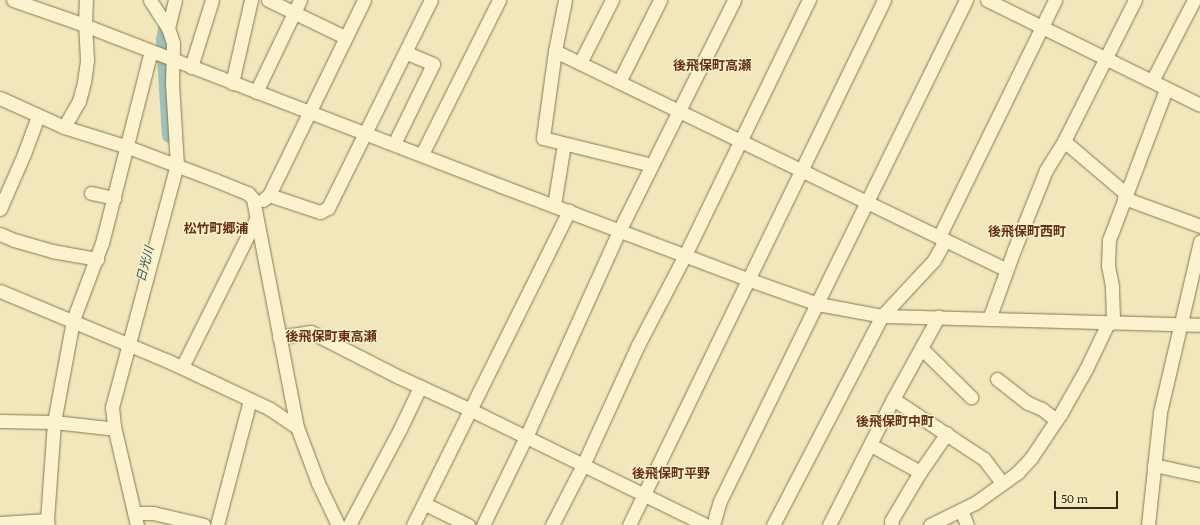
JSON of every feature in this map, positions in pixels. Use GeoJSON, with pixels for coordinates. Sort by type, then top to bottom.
{"type":"FeatureCollection","features":[{"type":"Feature","properties":{"kind":"street"},"geometry":{"type":"LineString","coordinates":[[13,0],[85,25],[167,58],[422,154],[619,231],[818,304],[882,316],[1200,325]]}},
{"type":"Feature","properties":{"kind":"street"},"geometry":{"type":"LineString","coordinates":[[64,127],[79,101],[84,82],[87,60],[85,25],[86,0]]}},
{"type":"Feature","properties":{"kind":"street"},"geometry":{"type":"LineString","coordinates":[[150,0],[167,26],[173,43],[167,58],[173,164],[126,343],[112,407],[112,427],[135,519],[153,513],[204,525]]}},
{"type":"Feature","properties":{"kind":"street"},"geometry":{"type":"LineString","coordinates":[[167,26],[175,0]]}},
{"type":"Feature","properties":{"kind":"street"},"geometry":{"type":"LineString","coordinates":[[191,67],[212,0]]}},
{"type":"Feature","properties":{"kind":"street"},"geometry":{"type":"LineString","coordinates":[[232,83],[251,0]]}},
{"type":"Feature","properties":{"kind":"street"},"geometry":{"type":"LineString","coordinates":[[268,0],[345,37]]}},
{"type":"Feature","properties":{"kind":"street"},"geometry":{"type":"LineString","coordinates":[[256,92],[300,0]]}},
{"type":"Feature","properties":{"kind":"street"},"geometry":{"type":"LineString","coordinates":[[182,368],[255,214],[269,195],[364,0]]}},
{"type":"Feature","properties":{"kind":"street"},"geometry":{"type":"LineString","coordinates":[[269,195],[324,212],[328,208],[431,0]]}},
{"type":"Feature","properties":{"kind":"street"},"geometry":{"type":"LineString","coordinates":[[422,154],[499,0]]}},
{"type":"Feature","properties":{"kind":"street"},"geometry":{"type":"LineString","coordinates":[[565,0],[555,51],[543,138],[652,165]]}},
{"type":"Feature","properties":{"kind":"street"},"geometry":{"type":"LineString","coordinates":[[580,63],[612,0]]}},
{"type":"Feature","properties":{"kind":"street"},"geometry":{"type":"LineString","coordinates":[[619,82],[660,0]]}},
{"type":"Feature","properties":{"kind":"street"},"geometry":{"type":"LineString","coordinates":[[483,525],[526,437],[619,231],[734,0]]}},
{"type":"Feature","properties":{"kind":"street"},"geometry":{"type":"LineString","coordinates":[[552,525],[583,465],[638,345],[685,255],[809,0]]}},
{"type":"Feature","properties":{"kind":"street"},"geometry":{"type":"LineString","coordinates":[[629,525],[747,279],[884,0]]}},
{"type":"Feature","properties":{"kind":"street"},"geometry":{"type":"LineString","coordinates":[[713,525],[720,501],[966,0]]}},
{"type":"Feature","properties":{"kind":"street"},"geometry":{"type":"LineString","coordinates":[[987,0],[1200,105]]}},
{"type":"Feature","properties":{"kind":"street"},"geometry":{"type":"LineString","coordinates":[[773,525],[882,316],[934,260],[942,239],[1055,0]]}},
{"type":"Feature","properties":{"kind":"street"},"geometry":{"type":"LineString","coordinates":[[989,319],[1046,170],[1064,141],[1136,0]]}},
{"type":"Feature","properties":{"kind":"street"},"geometry":{"type":"LineString","coordinates":[[1152,81],[1194,0]]}},
{"type":"Feature","properties":{"kind":"street"},"geometry":{"type":"LineString","coordinates":[[0,523],[48,522],[54,422],[73,320],[97,259],[128,147],[151,51]]}},
{"type":"Feature","properties":{"kind":"street"},"geometry":{"type":"LineString","coordinates":[[555,51],[1007,270]]}},
{"type":"Feature","properties":{"kind":"street"},"geometry":{"type":"LineString","coordinates":[[394,144],[433,64],[405,52]]}},
{"type":"Feature","properties":{"kind":"street"},"geometry":{"type":"LineString","coordinates":[[930,525],[975,503],[1017,473],[1031,458],[1056,420],[1086,369],[1113,318],[1112,286],[1108,266],[1109,240],[1166,89]]}},
{"type":"Feature","properties":{"kind":"street"},"geometry":{"type":"LineString","coordinates":[[0,98],[64,127],[128,147],[248,193],[253,199],[297,427],[318,483],[338,525]]}},
{"type":"Feature","properties":{"kind":"street"},"geometry":{"type":"LineString","coordinates":[[0,210],[24,154],[38,116]]}},
{"type":"Feature","properties":{"kind":"street"},"geometry":{"type":"LineString","coordinates":[[1064,141],[1125,195],[1200,226]]}},
{"type":"Feature","properties":{"kind":"street"},"geometry":{"type":"LineString","coordinates":[[554,205],[564,144]]}},
{"type":"Feature","properties":{"kind":"street"},"geometry":{"type":"LineString","coordinates":[[91,193],[114,198]]}},
{"type":"Feature","properties":{"kind":"street"},"geometry":{"type":"LineString","coordinates":[[413,525],[425,504],[569,211]]}},
{"type":"Feature","properties":{"kind":"street"},"geometry":{"type":"LineString","coordinates":[[0,234],[14,240],[52,251],[97,259]]}},
{"type":"Feature","properties":{"kind":"street"},"geometry":{"type":"LineString","coordinates":[[1148,525],[1160,412],[1182,324],[1196,277],[1200,242]]}},
{"type":"Feature","properties":{"kind":"street"},"geometry":{"type":"LineString","coordinates":[[0,291],[73,320],[182,368],[270,409],[297,427]]}},
{"type":"Feature","properties":{"kind":"street"},"geometry":{"type":"LineString","coordinates":[[831,524],[894,399],[938,317]]}},
{"type":"Feature","properties":{"kind":"street"},"geometry":{"type":"LineString","coordinates":[[279,336],[311,332],[420,387],[471,410],[706,525]]}},
{"type":"Feature","properties":{"kind":"street"},"geometry":{"type":"LineString","coordinates":[[922,349],[971,397]]}},
{"type":"Feature","properties":{"kind":"street"},"geometry":{"type":"LineString","coordinates":[[997,379],[1028,403],[1042,409],[1056,420]]}},
{"type":"Feature","properties":{"kind":"street"},"geometry":{"type":"LineString","coordinates":[[349,525],[400,429],[420,387]]}},
{"type":"Feature","properties":{"kind":"street"},"geometry":{"type":"LineString","coordinates":[[894,399],[984,459],[1002,483]]}},
{"type":"Feature","properties":{"kind":"street"},"geometry":{"type":"LineString","coordinates":[[218,525],[250,400]]}},
{"type":"Feature","properties":{"kind":"street"},"geometry":{"type":"LineString","coordinates":[[0,421],[54,422],[112,427]]}},
{"type":"Feature","properties":{"kind":"street"},"geometry":{"type":"LineString","coordinates":[[892,525],[891,521],[920,472],[946,433]]}},
{"type":"Feature","properties":{"kind":"street"},"geometry":{"type":"LineString","coordinates":[[871,445],[920,472]]}},
{"type":"Feature","properties":{"kind":"street"},"geometry":{"type":"LineString","coordinates":[[1154,465],[1200,475]]}},
{"type":"Feature","properties":{"kind":"street"},"geometry":{"type":"LineString","coordinates":[[425,504],[468,525]]}},
{"type":"Feature","properties":{"kind":"street"},"geometry":{"type":"LineString","coordinates":[[961,510],[967,525]]}},
{"type":"Feature","properties":{"kind":"waterway","name":"日光川"},"geometry":{"type":"LineString","coordinates":[[167,17],[163,40],[169,135]]}},
{"type":"Feature","properties":{"kind":"district","name":"後飛保町高瀬"},"geometry":{"type":"Point","coordinates":[712,65]}},
{"type":"Feature","properties":{"kind":"district","name":"松竹町郷浦"},"geometry":{"type":"Point","coordinates":[216,228]}},
{"type":"Feature","properties":{"kind":"district","name":"後飛保町西町"},"geometry":{"type":"Point","coordinates":[1027,231]}},
{"type":"Feature","properties":{"kind":"district","name":"後飛保町東高瀬"},"geometry":{"type":"Point","coordinates":[331,336]}},
{"type":"Feature","properties":{"kind":"district","name":"後飛保町中町"},"geometry":{"type":"Point","coordinates":[895,421]}},
{"type":"Feature","properties":{"kind":"district","name":"後飛保町平野"},"geometry":{"type":"Point","coordinates":[671,473]}}]}
